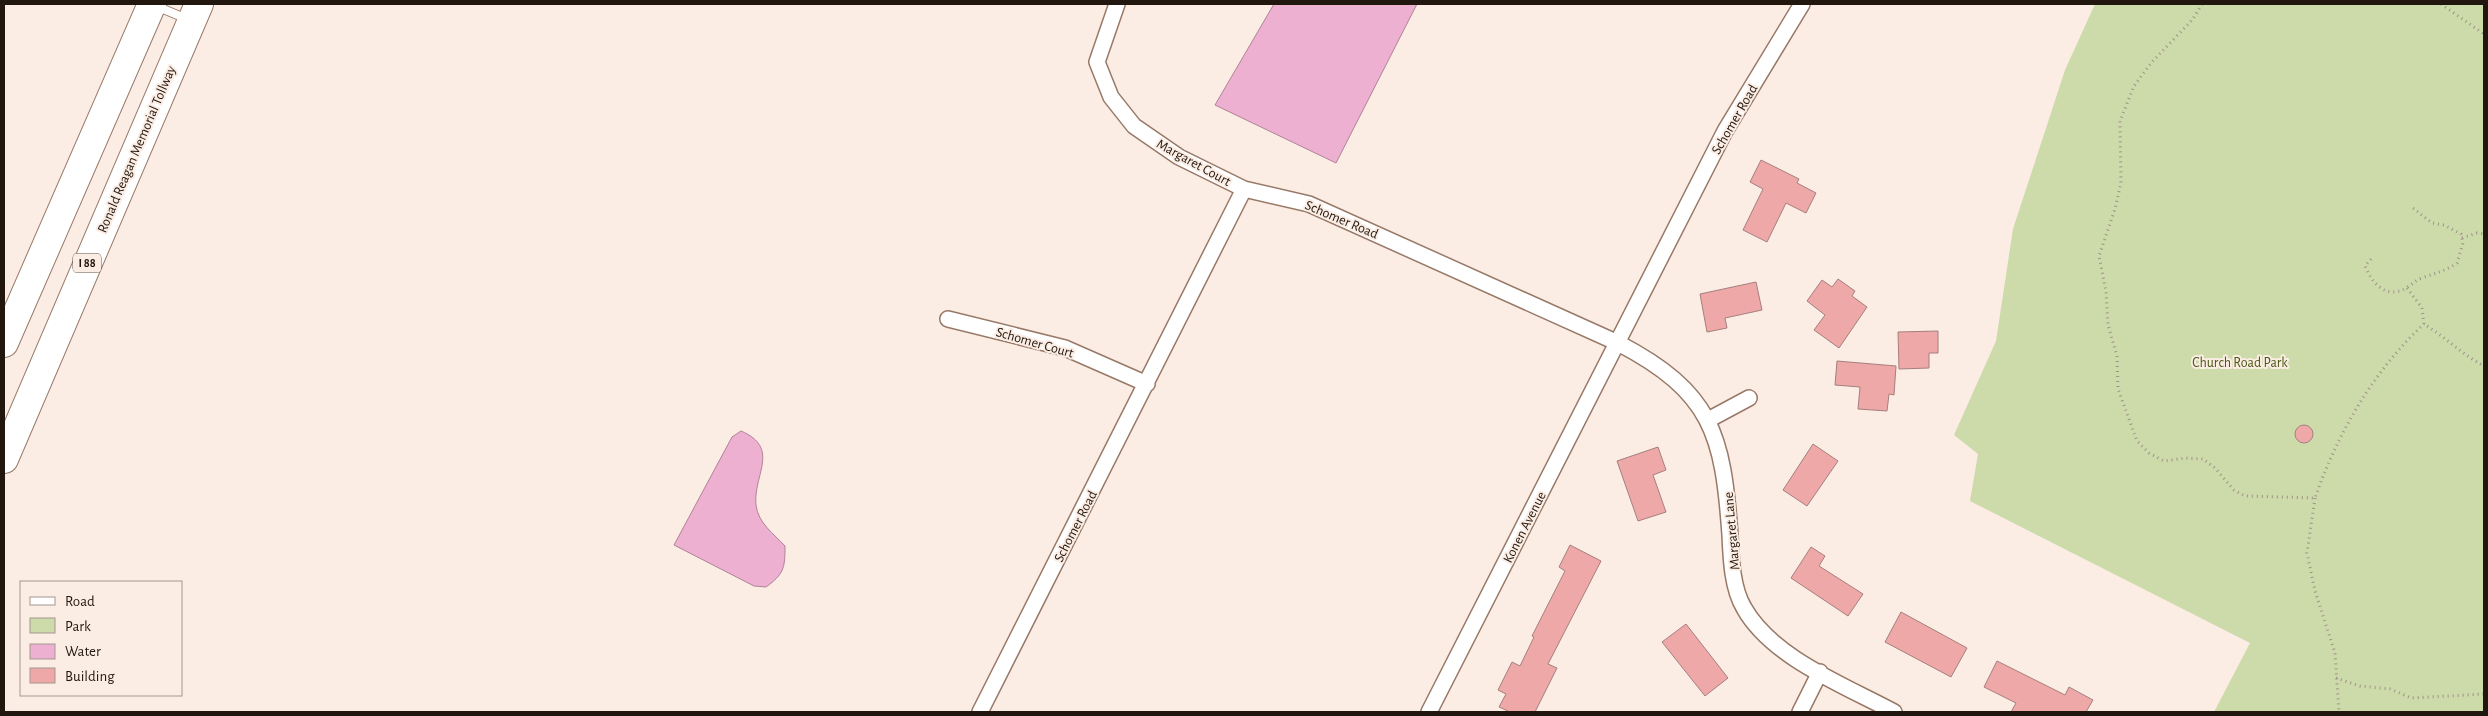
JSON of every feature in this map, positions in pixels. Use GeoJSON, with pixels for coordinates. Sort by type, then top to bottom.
{"type":"FeatureCollection","features":[{"type":"Feature","properties":{"kind":"highway"},"geometry":{"type":"LineString","coordinates":[[4,343],[152,4]]}},
{"type":"Feature","properties":{"kind":"highway","name":"Ronald Reagan Memorial Tollway"},"geometry":{"type":"LineString","coordinates":[[4,459],[196,12]]}},
{"type":"Feature","properties":{"kind":"street","name":"Margaret Court"},"geometry":{"type":"LineString","coordinates":[[1117,4],[1098,62],[1111,97],[1134,126],[1179,157],[1244,189]]}},
{"type":"Feature","properties":{"kind":"street","name":"Schomer Road"},"geometry":{"type":"LineString","coordinates":[[980,712],[1244,189],[1309,204],[1618,343],[1725,131],[1802,4]]}},
{"type":"Feature","properties":{"kind":"street","name":"Schomer Court"},"geometry":{"type":"LineString","coordinates":[[948,319],[1065,348],[1147,384]]}},
{"type":"Feature","properties":{"kind":"street","name":"Margaret Lane"},"geometry":{"type":"LineString","coordinates":[[1618,343],[1650,360],[1676,379],[1697,403],[1708,420],[1718,446],[1726,480],[1731,561],[1743,607],[1757,626],[1780,649],[1894,712]]}},
{"type":"Feature","properties":{"kind":"street","name":"Konen Avenue"},"geometry":{"type":"LineString","coordinates":[[1430,712],[1618,343]]}},
{"type":"Feature","properties":{"kind":"street"},"geometry":{"type":"LineString","coordinates":[[1708,420],[1750,398]]}},
{"type":"Feature","properties":{"kind":"street"},"geometry":{"type":"LineString","coordinates":[[1800,712],[1820,672]]}},
{"type":"Feature","properties":{"kind":"lane"},"geometry":{"type":"LineString","coordinates":[[152,4],[196,12]]}},
{"type":"Feature","properties":{"kind":"path"},"geometry":{"type":"LineString","coordinates":[[2202,4],[2193,19],[2151,63],[2134,86],[2120,121],[2120,183],[2115,209],[2099,256],[2106,292],[2108,325],[2117,356],[2118,389],[2137,441],[2149,453],[2164,461],[2185,458],[2203,460],[2215,468],[2234,490],[2246,496],[2315,498]]}},
{"type":"Feature","properties":{"kind":"path"},"geometry":{"type":"LineString","coordinates":[[2441,4],[2484,34]]}},
{"type":"Feature","properties":{"kind":"path"},"geometry":{"type":"LineString","coordinates":[[2372,259],[2366,266],[2374,284],[2388,292],[2407,288],[2413,282],[2440,273],[2457,263],[2462,254],[2462,238],[2455,229],[2432,223],[2413,208]]}},
{"type":"Feature","properties":{"kind":"path"},"geometry":{"type":"LineString","coordinates":[[2462,238],[2477,233],[2484,234]]}},
{"type":"Feature","properties":{"kind":"path"},"geometry":{"type":"LineString","coordinates":[[2407,288],[2422,308],[2424,324]]}},
{"type":"Feature","properties":{"kind":"path"},"geometry":{"type":"LineString","coordinates":[[2339,712],[2335,653],[2315,590],[2307,553],[2315,498],[2336,444],[2360,404],[2399,347],[2424,324]]}},
{"type":"Feature","properties":{"kind":"path"},"geometry":{"type":"LineString","coordinates":[[2424,324],[2446,338],[2472,360],[2484,366]]}},
{"type":"Feature","properties":{"kind":"path"},"geometry":{"type":"LineString","coordinates":[[2336,678],[2360,686],[2390,689],[2411,698],[2484,694]]}},
{"type":"Feature","properties":{"kind":"green space","name":"Church Road Park"},"geometry":{"type":"Polygon","coordinates":[[[2095,4],[2484,4],[2484,712],[2214,712],[2250,643],[1970,501],[1978,454],[1954,435],[1996,341],[2013,229],[2065,70],[2095,4]]]}},
{"type":"Feature","properties":{"kind":"water"},"geometry":{"type":"Polygon","coordinates":[[[1274,4],[1417,4],[1336,163],[1215,105],[1274,4]]]}},
{"type":"Feature","properties":{"kind":"water"},"geometry":{"type":"Polygon","coordinates":[[[741,431],[753,438],[760,446],[763,454],[756,494],[757,511],[767,528],[785,546],[785,560],[782,570],[777,578],[766,587],[754,586],[674,545],[732,437],[741,431]]]}},
{"type":"Feature","properties":{"kind":"building"},"geometry":{"type":"Polygon","coordinates":[[[1761,160],[1799,179],[1797,183],[1816,193],[1806,213],[1786,203],[1767,242],[1743,230],[1763,189],[1750,182],[1761,160]]]}},
{"type":"Feature","properties":{"kind":"building"},"geometry":{"type":"Polygon","coordinates":[[[1838,279],[1855,291],[1852,296],[1867,307],[1839,348],[1814,330],[1825,315],[1807,301],[1822,280],[1832,287],[1838,279]]]}},
{"type":"Feature","properties":{"kind":"building"},"geometry":{"type":"Polygon","coordinates":[[[1756,282],[1762,310],[1725,318],[1727,328],[1707,332],[1700,294],[1756,282]]]}},
{"type":"Feature","properties":{"kind":"building"},"geometry":{"type":"Polygon","coordinates":[[[1938,331],[1938,353],[1929,353],[1929,368],[1899,369],[1898,332],[1938,331]]]}},
{"type":"Feature","properties":{"kind":"building"},"geometry":{"type":"Polygon","coordinates":[[[1837,361],[1896,366],[1894,395],[1889,394],[1887,411],[1858,409],[1860,387],[1835,385],[1837,361]]]}},
{"type":"Feature","properties":{"kind":"building"},"geometry":{"type":"Polygon","coordinates":[[[2304,425],[2310,428],[2313,434],[2310,440],[2304,443],[2298,440],[2295,434],[2298,428],[2304,425]]]}},
{"type":"Feature","properties":{"kind":"building"},"geometry":{"type":"Polygon","coordinates":[[[1813,444],[1838,461],[1807,506],[1783,490],[1813,444]]]}},
{"type":"Feature","properties":{"kind":"building"},"geometry":{"type":"Polygon","coordinates":[[[1658,447],[1666,470],[1653,475],[1666,512],[1638,521],[1617,461],[1658,447]]]}},
{"type":"Feature","properties":{"kind":"building"},"geometry":{"type":"Polygon","coordinates":[[[1570,545],[1601,561],[1548,664],[1557,668],[1535,712],[1510,712],[1499,707],[1506,694],[1498,690],[1512,662],[1520,666],[1534,637],[1532,636],[1565,571],[1559,567],[1570,545]]]}},
{"type":"Feature","properties":{"kind":"building"},"geometry":{"type":"Polygon","coordinates":[[[1811,547],[1825,556],[1819,566],[1863,594],[1848,616],[1791,578],[1811,547]]]}},
{"type":"Feature","properties":{"kind":"building"},"geometry":{"type":"Polygon","coordinates":[[[1901,612],[1967,648],[1951,677],[1885,642],[1901,612]]]}},
{"type":"Feature","properties":{"kind":"building"},"geometry":{"type":"Polygon","coordinates":[[[1686,624],[1728,678],[1705,696],[1662,642],[1686,624]]]}},
{"type":"Feature","properties":{"kind":"building"},"geometry":{"type":"Polygon","coordinates":[[[1997,661],[2065,695],[2069,687],[2093,700],[2086,712],[2011,712],[2016,703],[1984,687],[1997,661]]]}}]}
